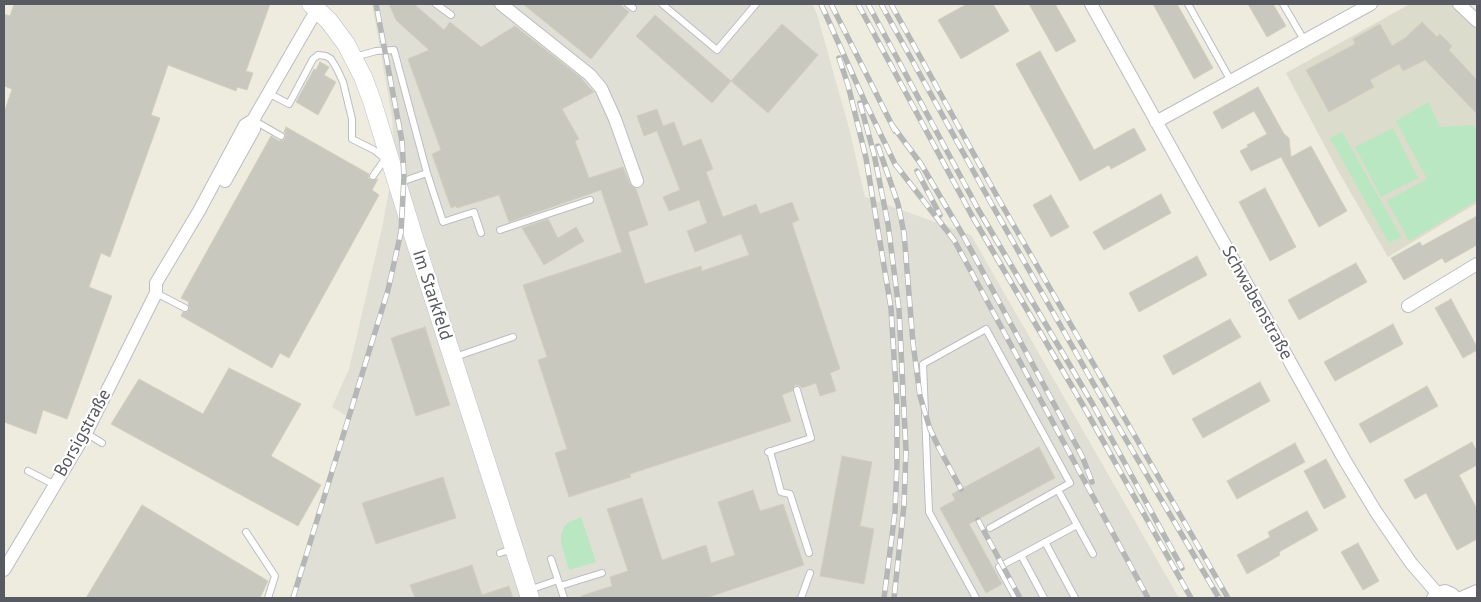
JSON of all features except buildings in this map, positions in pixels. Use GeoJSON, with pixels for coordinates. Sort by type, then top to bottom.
{"type":"FeatureCollection","features":[{"type":"Feature","properties":{"kind":"main road","name":"Im Starkfeld"},"geometry":{"type":"LineString","coordinates":[[316,5],[354,58],[372,101],[388,158],[398,183],[452,358],[507,551],[529,594]]}},
{"type":"Feature","properties":{"kind":"street"},"geometry":{"type":"LineString","coordinates":[[501,4],[590,75],[601,88],[615,119],[638,181]]}},
{"type":"Feature","properties":{"kind":"street","name":"Schwabenstraße"},"geometry":{"type":"LineString","coordinates":[[1091,4],[1348,466],[1376,512],[1435,596]]}},
{"type":"Feature","properties":{"kind":"street"},"geometry":{"type":"LineString","coordinates":[[1156,122],[1371,4]]}},
{"type":"Feature","properties":{"kind":"street"},"geometry":{"type":"LineString","coordinates":[[1459,4],[1477,21]]}},
{"type":"Feature","properties":{"kind":"street","name":"Borsigstraße"},"geometry":{"type":"LineString","coordinates":[[4,570],[86,433],[156,293],[156,283],[199,211],[245,126],[253,120],[316,5]]}},
{"type":"Feature","properties":{"kind":"street"},"geometry":{"type":"LineString","coordinates":[[1408,306],[1477,264]]}},
{"type":"Feature","properties":{"kind":"street"},"geometry":{"type":"LineString","coordinates":[[1435,596],[1441,591],[1449,592],[1456,598]]}},
{"type":"Feature","properties":{"kind":"lane"},"geometry":{"type":"LineString","coordinates":[[436,4],[451,15]]}},
{"type":"Feature","properties":{"kind":"lane"},"geometry":{"type":"LineString","coordinates":[[662,4],[717,50],[756,4]]}},
{"type":"Feature","properties":{"kind":"lane"},"geometry":{"type":"LineString","coordinates":[[1188,4],[1231,80]]}},
{"type":"Feature","properties":{"kind":"lane"},"geometry":{"type":"LineString","coordinates":[[1283,4],[1304,40]]}},
{"type":"Feature","properties":{"kind":"lane"},"geometry":{"type":"LineString","coordinates":[[354,58],[376,51],[394,50],[427,174],[443,222],[474,212],[481,233]]}},
{"type":"Feature","properties":{"kind":"lane"},"geometry":{"type":"LineString","coordinates":[[268,93],[289,104],[313,59],[318,55],[326,56],[334,64],[342,82],[352,119],[352,139],[388,158],[373,176]]}},
{"type":"Feature","properties":{"kind":"lane"},"geometry":{"type":"LineString","coordinates":[[253,120],[281,136]]}},
{"type":"Feature","properties":{"kind":"lane"},"geometry":{"type":"LineString","coordinates":[[398,183],[427,174]]}},
{"type":"Feature","properties":{"kind":"lane"},"geometry":{"type":"LineString","coordinates":[[500,230],[590,200]]}},
{"type":"Feature","properties":{"kind":"lane"},"geometry":{"type":"LineString","coordinates":[[156,293],[185,308]]}},
{"type":"Feature","properties":{"kind":"lane"},"geometry":{"type":"LineString","coordinates":[[976,598],[929,512],[924,364],[986,329],[1070,483],[990,528]]}},
{"type":"Feature","properties":{"kind":"lane"},"geometry":{"type":"LineString","coordinates":[[452,358],[513,338]]}},
{"type":"Feature","properties":{"kind":"lane"},"geometry":{"type":"LineString","coordinates":[[797,390],[811,438],[768,452],[781,492],[790,494],[809,553]]}},
{"type":"Feature","properties":{"kind":"lane"},"geometry":{"type":"LineString","coordinates":[[86,433],[102,443]]}},
{"type":"Feature","properties":{"kind":"lane"},"geometry":{"type":"LineString","coordinates":[[28,471],[55,485]]}},
{"type":"Feature","properties":{"kind":"lane"},"geometry":{"type":"LineString","coordinates":[[1058,490],[1093,554]]}},
{"type":"Feature","properties":{"kind":"lane"},"geometry":{"type":"LineString","coordinates":[[1016,598],[999,567],[1077,524]]}},
{"type":"Feature","properties":{"kind":"lane"},"geometry":{"type":"LineString","coordinates":[[246,532],[274,576],[268,598]]}},
{"type":"Feature","properties":{"kind":"lane"},"geometry":{"type":"LineString","coordinates":[[1045,542],[1076,598]]}},
{"type":"Feature","properties":{"kind":"lane"},"geometry":{"type":"LineString","coordinates":[[1021,555],[1044,598]]}},
{"type":"Feature","properties":{"kind":"lane"},"geometry":{"type":"LineString","coordinates":[[551,559],[564,598]]}},
{"type":"Feature","properties":{"kind":"lane"},"geometry":{"type":"LineString","coordinates":[[529,594],[559,583],[602,573]]}},
{"type":"Feature","properties":{"kind":"lane"},"geometry":{"type":"LineString","coordinates":[[801,598],[810,573]]}},
{"type":"Feature","properties":{"kind":"shaded area"},"geometry":{"type":"Polygon","coordinates":[[[372,4],[812,4],[817,14],[849,128],[865,197],[971,235],[1179,598],[290,598],[349,424],[350,418],[332,407],[349,369],[382,228],[395,157],[392,117],[372,4]]]}},
{"type":"Feature","properties":{"kind":"shaded area"},"geometry":{"type":"Polygon","coordinates":[[[1410,4],[1451,4],[1477,29],[1477,203],[1388,257],[1337,169],[1286,73],[1410,4]]]}},
{"type":"Feature","properties":{"kind":"green space"},"geometry":{"type":"Polygon","coordinates":[[[1428,102],[1440,127],[1473,125],[1477,130],[1477,200],[1409,241],[1387,201],[1427,179],[1396,121],[1428,102]]]}},
{"type":"Feature","properties":{"kind":"green space"},"geometry":{"type":"Polygon","coordinates":[[[1393,128],[1418,178],[1381,197],[1355,147],[1393,128]]]}},
{"type":"Feature","properties":{"kind":"green space"},"geometry":{"type":"Polygon","coordinates":[[[1342,132],[1401,237],[1389,243],[1330,138],[1342,132]]]}},
{"type":"Feature","properties":{"kind":"green space"},"geometry":{"type":"Polygon","coordinates":[[[581,517],[596,562],[569,570],[561,543],[561,534],[569,522],[581,517]]]}},
{"type":"Feature","properties":{"kind":"railway"},"geometry":{"type":"LineString","coordinates":[[293,598],[388,290],[401,232],[404,177],[402,141],[376,4]]}},
{"type":"Feature","properties":{"kind":"railway"},"geometry":{"type":"LineString","coordinates":[[821,4],[895,164],[954,240],[1148,598]]}},
{"type":"Feature","properties":{"kind":"railway"},"geometry":{"type":"LineString","coordinates":[[831,4],[895,131]]}},
{"type":"Feature","properties":{"kind":"railway"},"geometry":{"type":"LineString","coordinates":[[858,4],[971,214],[1084,407],[1191,598]]}},
{"type":"Feature","properties":{"kind":"railway"},"geometry":{"type":"LineString","coordinates":[[868,4],[978,209],[1092,403],[1182,568]]}},
{"type":"Feature","properties":{"kind":"railway"},"geometry":{"type":"LineString","coordinates":[[881,4],[1101,397],[1219,598]]}},
{"type":"Feature","properties":{"kind":"railway"},"geometry":{"type":"LineString","coordinates":[[891,4],[998,198],[1228,598]]}},
{"type":"Feature","properties":{"kind":"railway"},"geometry":{"type":"LineString","coordinates":[[839,58],[848,85],[866,158],[891,308],[897,406],[897,463],[895,512],[884,598]]}},
{"type":"Feature","properties":{"kind":"railway"},"geometry":{"type":"LineString","coordinates":[[860,103],[874,154],[888,224],[899,310],[906,450],[904,505],[894,598]]}},
{"type":"Feature","properties":{"kind":"railway"},"geometry":{"type":"LineString","coordinates":[[892,125],[921,164],[964,237],[1082,456],[1092,482]]}},
{"type":"Feature","properties":{"kind":"railway"},"geometry":{"type":"LineString","coordinates":[[878,146],[898,204],[904,233],[913,343],[920,396],[930,429],[961,489]]}},
{"type":"Feature","properties":{"kind":"railway"},"geometry":{"type":"LineString","coordinates":[[917,171],[940,215]]}},
{"type":"Feature","properties":{"kind":"railway"},"geometry":{"type":"LineString","coordinates":[[978,520],[1020,598]]}}]}
